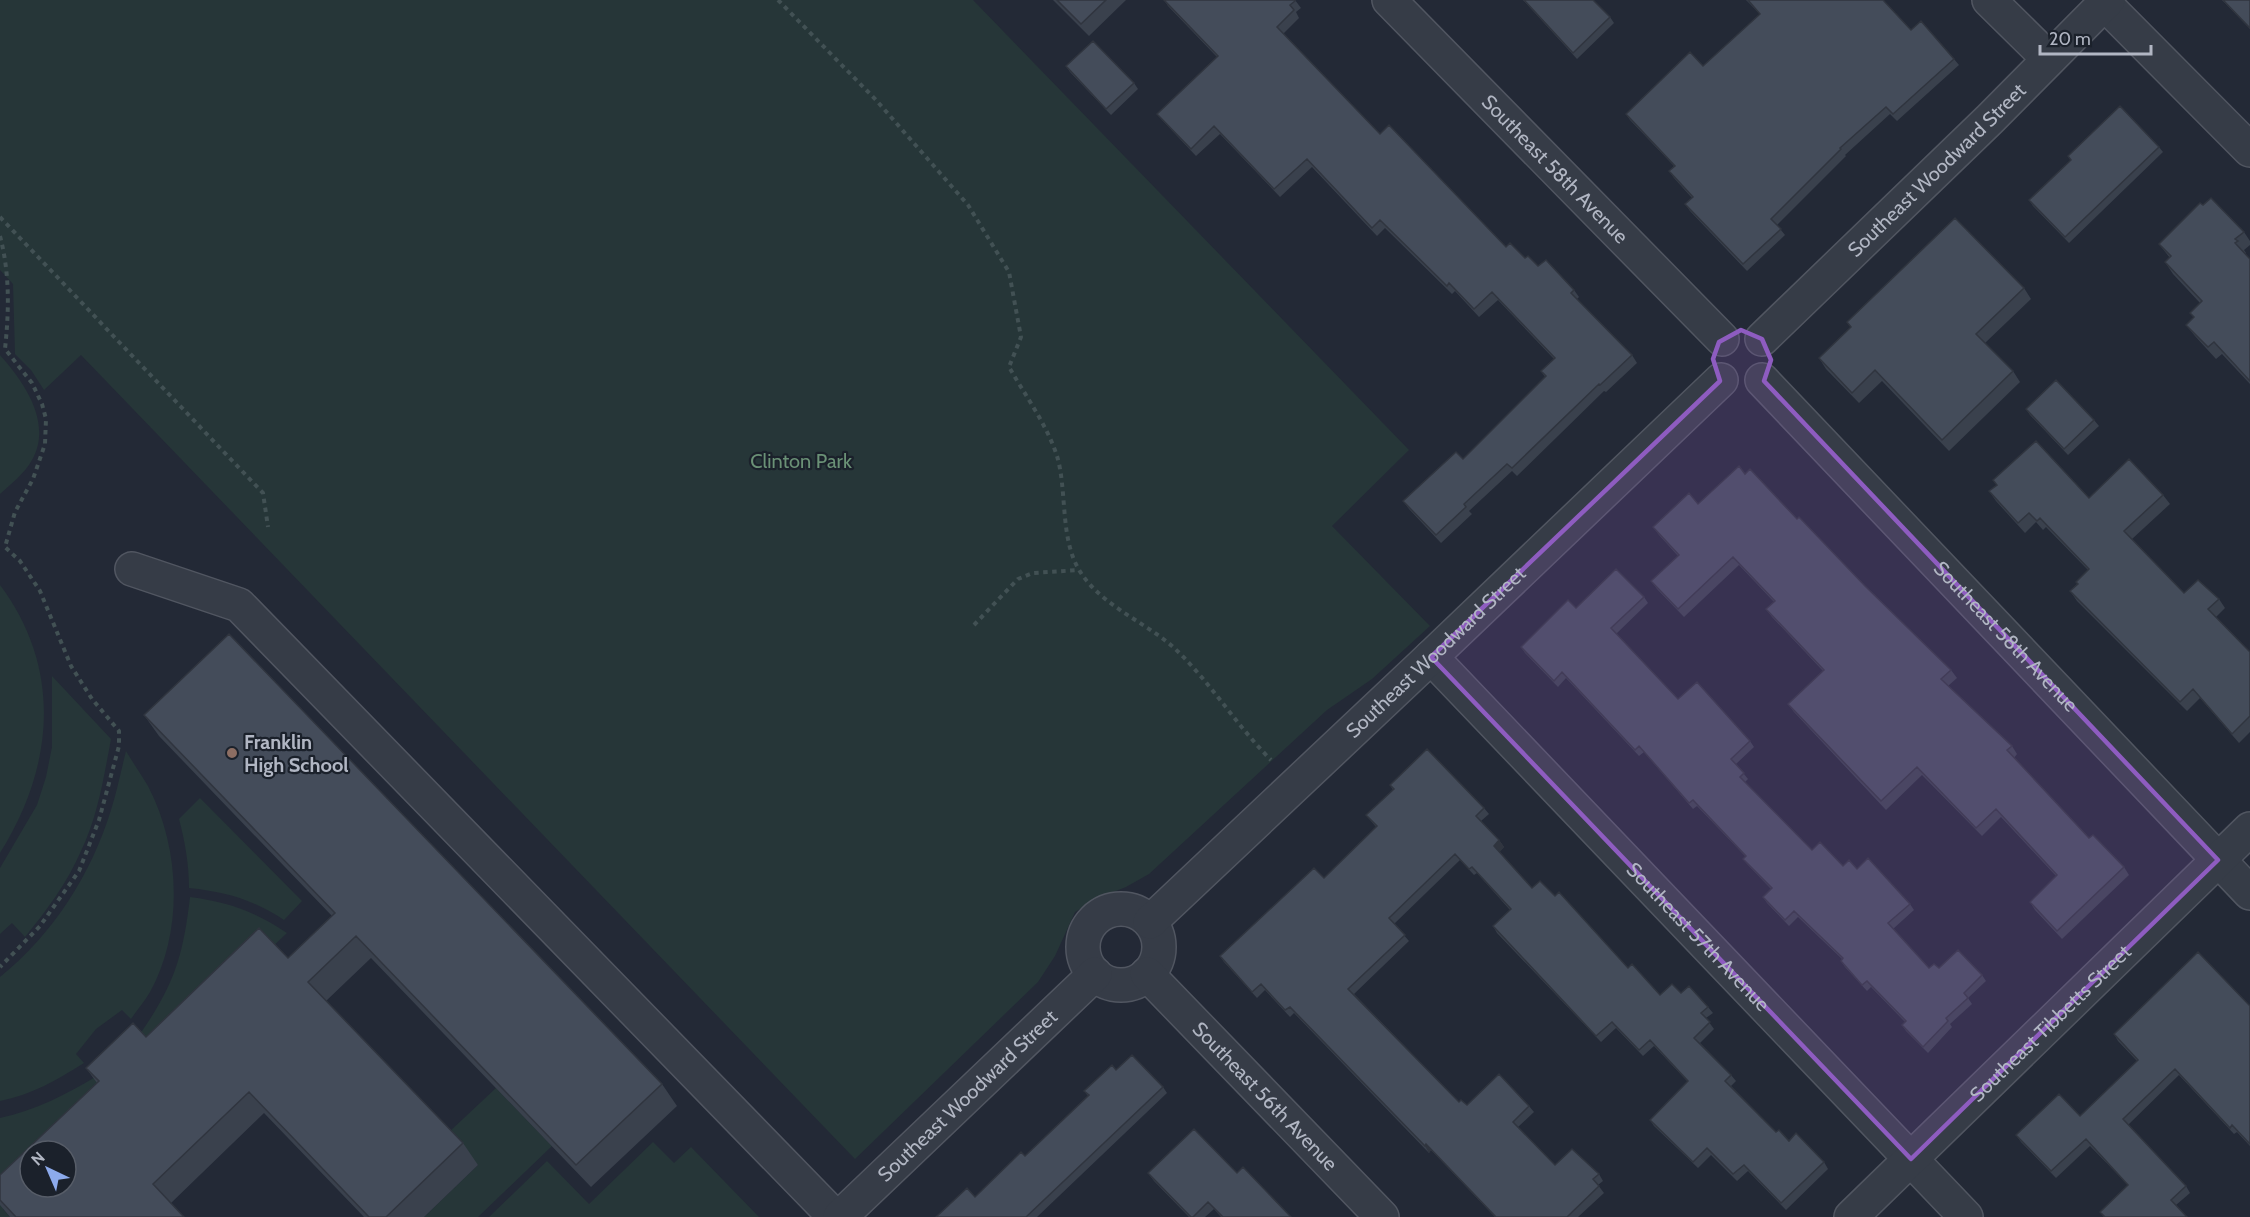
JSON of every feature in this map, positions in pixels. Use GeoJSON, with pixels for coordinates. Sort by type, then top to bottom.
{"type":"FeatureCollection","features":[{"type":"Feature","properties":{"kind":"street","name":"Southeast 58th Avenue"},"geometry":{"type":"LineString","coordinates":[[1389,0],[1722,339]]}},
{"type":"Feature","properties":{"kind":"street"},"geometry":{"type":"LineString","coordinates":[[1989,0],[2049,59]]}},
{"type":"Feature","properties":{"kind":"street"},"geometry":{"type":"LineString","coordinates":[[2106,2],[2250,150]]}},
{"type":"Feature","properties":{"kind":"street","name":"Southeast Woodward Street"},"geometry":{"type":"LineString","coordinates":[[1762,339],[2106,2]]}},
{"type":"Feature","properties":{"kind":"street"},"geometry":{"type":"LineString","coordinates":[[1741,330],[1751,332],[1762,339],[1770,350],[1771,360],[1770,368],[1762,380],[1750,388],[1739,389],[1721,380],[1715,370],[1713,359],[1715,349],[1722,339],[1730,333],[1741,330]]}},
{"type":"Feature","properties":{"kind":"street","name":"Southeast Woodward Street"},"geometry":{"type":"LineString","coordinates":[[1150,922],[1721,380]]}},
{"type":"Feature","properties":{"kind":"street","name":"Southeast 58th Avenue"},"geometry":{"type":"LineString","coordinates":[[1762,380],[2250,893]]}},
{"type":"Feature","properties":{"kind":"street"},"geometry":{"type":"LineString","coordinates":[[132,569],[239,605],[835,1217]]}},
{"type":"Feature","properties":{"kind":"street","name":"Southeast 57th Avenue"},"geometry":{"type":"LineString","coordinates":[[1431,657],[1966,1217]]}},
{"type":"Feature","properties":{"kind":"street","name":"Southeast Tibbetts Street"},"geometry":{"type":"LineString","coordinates":[[1851,1217],[2250,829]]}},
{"type":"Feature","properties":{"kind":"street"},"geometry":{"type":"LineString","coordinates":[[1125,909],[1139,914],[1150,922],[1159,944],[1157,958],[1147,974],[1135,982],[1121,984],[1107,982],[1095,974],[1087,963],[1083,949],[1089,927],[1099,916],[1111,910],[1125,909]]}},
{"type":"Feature","properties":{"kind":"street","name":"Southeast Woodward Street"},"geometry":{"type":"LineString","coordinates":[[840,1217],[1095,974]]}},
{"type":"Feature","properties":{"kind":"street","name":"Southeast 56th Avenue"},"geometry":{"type":"LineString","coordinates":[[1147,974],[1382,1217]]}},
{"type":"Feature","properties":{"kind":"path"},"geometry":{"type":"LineString","coordinates":[[778,0],[876,100],[968,205],[1009,272],[1021,337],[1009,368],[1057,457],[1063,509],[1069,539],[1079,570],[1098,592],[1173,648],[1261,749],[1296,784]]}},
{"type":"Feature","properties":{"kind":"path"},"geometry":{"type":"LineString","coordinates":[[0,217],[263,493],[268,527]]}},
{"type":"Feature","properties":{"kind":"path"},"geometry":{"type":"LineString","coordinates":[[0,237],[8,286],[5,349],[32,383],[46,419],[45,444],[33,479],[15,512],[5,547],[20,561],[40,591],[71,666],[92,699],[119,731],[119,746],[99,820],[79,871],[40,926],[0,967]]}},
{"type":"Feature","properties":{"kind":"path"},"geometry":{"type":"LineString","coordinates":[[974,625],[1018,579],[1033,573],[1079,570]]}},
{"type":"Feature","properties":{"kind":"highlighted area"},"geometry":{"type":"Polygon","coordinates":[[[1741,330],[1762,339],[1771,360],[1764,381],[2218,860],[1911,1159],[1431,657],[1720,381],[1713,359],[1719,342],[1741,330]]]}},
{"type":"Feature","properties":{"kind":"green space","name":"Clinton Park"},"geometry":{"type":"Polygon","coordinates":[[[0,0],[973,0],[1409,450],[1332,526],[1430,626],[1372,679],[1327,710],[1149,874],[1126,887],[1098,898],[1075,912],[1055,956],[1038,982],[855,1159],[81,355],[44,390],[31,370],[15,354],[13,284],[0,270],[0,0]]]}},
{"type":"Feature","properties":{"kind":"green space"},"geometry":{"type":"Polygon","coordinates":[[[0,355],[26,390],[33,404],[39,432],[38,446],[29,465],[0,494],[0,355]]]}},
{"type":"Feature","properties":{"kind":"green space"},"geometry":{"type":"Polygon","coordinates":[[[0,585],[20,617],[34,650],[42,684],[44,718],[40,753],[32,787],[0,853],[0,585]]]}},
{"type":"Feature","properties":{"kind":"green space"},"geometry":{"type":"Polygon","coordinates":[[[52,676],[111,739],[103,781],[87,838],[56,896],[25,937],[12,923],[0,934],[0,868],[37,805],[46,777],[52,747],[52,676]]]}},
{"type":"Feature","properties":{"kind":"green space"},"geometry":{"type":"Polygon","coordinates":[[[126,751],[148,786],[159,810],[172,862],[173,916],[169,943],[161,968],[150,992],[131,1019],[122,1010],[96,1029],[76,1054],[84,1063],[44,1086],[0,1101],[0,977],[37,942],[68,902],[81,880],[103,834],[126,751]]]}},
{"type":"Feature","properties":{"kind":"green space"},"geometry":{"type":"Polygon","coordinates":[[[200,798],[302,901],[284,920],[261,907],[238,898],[189,888],[186,853],[179,819],[200,798]]]}},
{"type":"Feature","properties":{"kind":"green space"},"geometry":{"type":"Polygon","coordinates":[[[190,897],[240,909],[287,933],[159,1054],[140,1034],[152,1017],[175,970],[184,937],[190,897]]]}},
{"type":"Feature","properties":{"kind":"green space"},"geometry":{"type":"Polygon","coordinates":[[[97,1076],[105,1085],[44,1139],[18,1139],[18,1177],[3,1209],[10,1217],[0,1217],[0,1118],[26,1111],[97,1076]]]}},
{"type":"Feature","properties":{"kind":"green space"},"geometry":{"type":"Polygon","coordinates":[[[496,1088],[552,1146],[478,1217],[424,1217],[478,1165],[448,1133],[496,1088]]]}},
{"type":"Feature","properties":{"kind":"green space"},"geometry":{"type":"Polygon","coordinates":[[[653,1142],[674,1163],[691,1147],[759,1217],[489,1217],[547,1161],[589,1204],[653,1142]]]}},
{"type":"Feature","properties":{"kind":"building"},"geometry":{"type":"Polygon","coordinates":[[[1057,0],[1106,0],[1081,24],[1057,0]]]}},
{"type":"Feature","properties":{"kind":"building"},"geometry":{"type":"Polygon","coordinates":[[[1164,0],[1295,0],[1290,5],[1294,10],[1277,27],[1380,134],[1389,125],[1506,247],[1510,243],[1525,258],[1528,256],[1538,266],[1546,260],[1574,290],[1571,293],[1632,355],[1512,468],[1507,464],[1464,504],[1466,507],[1436,535],[1403,501],[1456,452],[1463,459],[1546,376],[1541,371],[1555,358],[1492,292],[1474,309],[1449,283],[1447,286],[1380,220],[1372,228],[1307,159],[1274,189],[1214,126],[1191,149],[1157,114],[1218,56],[1164,0]]]}},
{"type":"Feature","properties":{"kind":"building"},"geometry":{"type":"Polygon","coordinates":[[[1524,0],[1593,0],[1610,17],[1573,53],[1524,0]]]}},
{"type":"Feature","properties":{"kind":"building"},"geometry":{"type":"Polygon","coordinates":[[[1748,0],[1883,0],[1911,30],[1921,21],[1954,59],[1893,114],[1886,107],[1840,148],[1771,219],[1781,229],[1743,264],[1685,204],[1693,197],[1669,171],[1675,166],[1626,114],[1690,52],[1703,66],[1760,14],[1748,0]]]}},
{"type":"Feature","properties":{"kind":"building"},"geometry":{"type":"Polygon","coordinates":[[[2223,0],[2250,0],[2250,28],[2223,0]]]}},
{"type":"Feature","properties":{"kind":"building"},"geometry":{"type":"Polygon","coordinates":[[[1093,41],[1134,83],[1106,109],[1066,66],[1093,41]]]}},
{"type":"Feature","properties":{"kind":"building"},"geometry":{"type":"Polygon","coordinates":[[[2120,106],[2159,147],[2065,237],[2029,200],[2071,160],[2068,156],[2120,106]]]}},
{"type":"Feature","properties":{"kind":"building"},"geometry":{"type":"Polygon","coordinates":[[[2211,198],[2244,232],[2235,239],[2238,241],[2235,243],[2250,259],[2250,381],[2214,342],[2208,347],[2186,325],[2194,317],[2190,313],[2202,301],[2165,262],[2171,256],[2159,244],[2200,203],[2203,205],[2211,198]]]}},
{"type":"Feature","properties":{"kind":"building"},"geometry":{"type":"Polygon","coordinates":[[[1955,218],[2024,288],[1976,334],[2013,371],[1942,440],[1875,370],[1852,393],[1819,358],[1851,327],[1847,322],[1955,218]]]}},
{"type":"Feature","properties":{"kind":"building"},"geometry":{"type":"Polygon","coordinates":[[[2056,380],[2094,420],[2064,449],[2026,409],[2056,380]]]}},
{"type":"Feature","properties":{"kind":"building"},"geometry":{"type":"Polygon","coordinates":[[[2036,441],[2089,498],[2129,459],[2163,495],[2124,531],[2184,593],[2198,580],[2219,599],[2208,609],[2250,652],[2250,716],[2232,734],[2193,689],[2180,702],[2070,591],[2089,569],[2040,518],[2037,521],[2029,513],[2018,523],[1989,491],[1997,485],[1993,480],[2036,441]]]}},
{"type":"Feature","properties":{"kind":"building"},"geometry":{"type":"Polygon","coordinates":[[[1739,466],[1745,474],[1750,469],[1797,519],[1799,517],[1865,586],[1951,670],[1941,679],[2012,746],[2007,750],[2089,838],[2093,835],[2124,867],[2057,931],[2030,902],[2057,875],[1996,809],[1976,828],[1917,767],[1881,801],[1788,704],[1824,670],[1766,609],[1775,601],[1733,557],[1678,609],[1651,581],[1679,555],[1653,527],[1689,493],[1698,504],[1739,466]]]}},
{"type":"Feature","properties":{"kind":"building"},"geometry":{"type":"Polygon","coordinates":[[[1616,569],[1644,597],[1611,628],[1678,699],[1697,682],[1750,741],[1731,759],[1744,773],[1740,777],[1812,850],[1820,842],[1843,866],[1849,860],[1857,869],[1868,858],[1910,904],[1888,923],[1929,968],[1934,964],[1939,968],[1958,950],[1982,975],[1964,993],[1968,998],[1946,1018],[1948,1021],[1923,1047],[1902,1025],[1906,1021],[1867,981],[1862,985],[1841,961],[1843,958],[1794,911],[1785,920],[1763,897],[1772,888],[1743,859],[1746,856],[1693,800],[1689,803],[1639,746],[1635,750],[1562,672],[1554,681],[1521,647],[1568,600],[1576,608],[1616,569]]]}},
{"type":"Feature","properties":{"kind":"building"},"geometry":{"type":"Polygon","coordinates":[[[229,634],[662,1084],[576,1165],[356,936],[308,982],[463,1143],[386,1217],[369,1217],[249,1092],[153,1184],[184,1217],[16,1217],[0,1200],[0,1175],[18,1158],[18,1199],[78,1199],[78,1139],[38,1139],[99,1081],[86,1068],[133,1023],[146,1037],[259,928],[288,958],[335,913],[144,715],[229,634]]]}},
{"type":"Feature","properties":{"kind":"building"},"geometry":{"type":"Polygon","coordinates":[[[1427,749],[1484,808],[1476,816],[1499,840],[1494,846],[1532,888],[1540,881],[1555,896],[1559,892],[1628,968],[1632,964],[1660,995],[1672,984],[1681,993],[1689,986],[1708,1007],[1701,1013],[1710,1022],[1694,1038],[1731,1075],[1725,1081],[1776,1132],[1779,1130],[1789,1141],[1796,1133],[1824,1162],[1781,1203],[1744,1165],[1733,1174],[1707,1148],[1693,1162],[1650,1120],[1688,1081],[1650,1040],[1639,1050],[1612,1022],[1596,1036],[1493,926],[1511,909],[1472,867],[1469,869],[1455,854],[1389,918],[1405,935],[1348,989],[1459,1102],[1461,1100],[1467,1105],[1499,1074],[1529,1106],[1513,1122],[1555,1165],[1572,1149],[1599,1174],[1593,1179],[1599,1186],[1567,1217],[1496,1217],[1290,1007],[1285,1010],[1261,984],[1252,992],[1220,956],[1314,868],[1324,878],[1377,826],[1366,815],[1394,789],[1390,785],[1427,749]]]}},
{"type":"Feature","properties":{"kind":"building"},"geometry":{"type":"Polygon","coordinates":[[[2198,952],[2250,1006],[2250,1144],[2232,1125],[2230,1128],[2175,1069],[2123,1119],[2186,1186],[2171,1200],[2187,1217],[2105,1217],[2100,1212],[2128,1185],[2086,1139],[2051,1171],[2016,1135],[2059,1094],[2080,1116],[2138,1060],[2114,1034],[2198,952]]]}},
{"type":"Feature","properties":{"kind":"building"},"geometry":{"type":"Polygon","coordinates":[[[1132,1055],[1163,1087],[1026,1217],[936,1217],[967,1188],[975,1197],[1021,1152],[1025,1156],[1089,1095],[1084,1091],[1112,1065],[1116,1070],[1132,1055]]]}},
{"type":"Feature","properties":{"kind":"building"},"geometry":{"type":"Polygon","coordinates":[[[1194,1129],[1237,1173],[1243,1167],[1291,1217],[1223,1217],[1208,1202],[1191,1217],[1148,1173],[1194,1129]]]}},
{"type":"Feature","properties":{"kind":"place","name":"Franklin High School"},"geometry":{"type":"Point","coordinates":[232,753]}}]}
